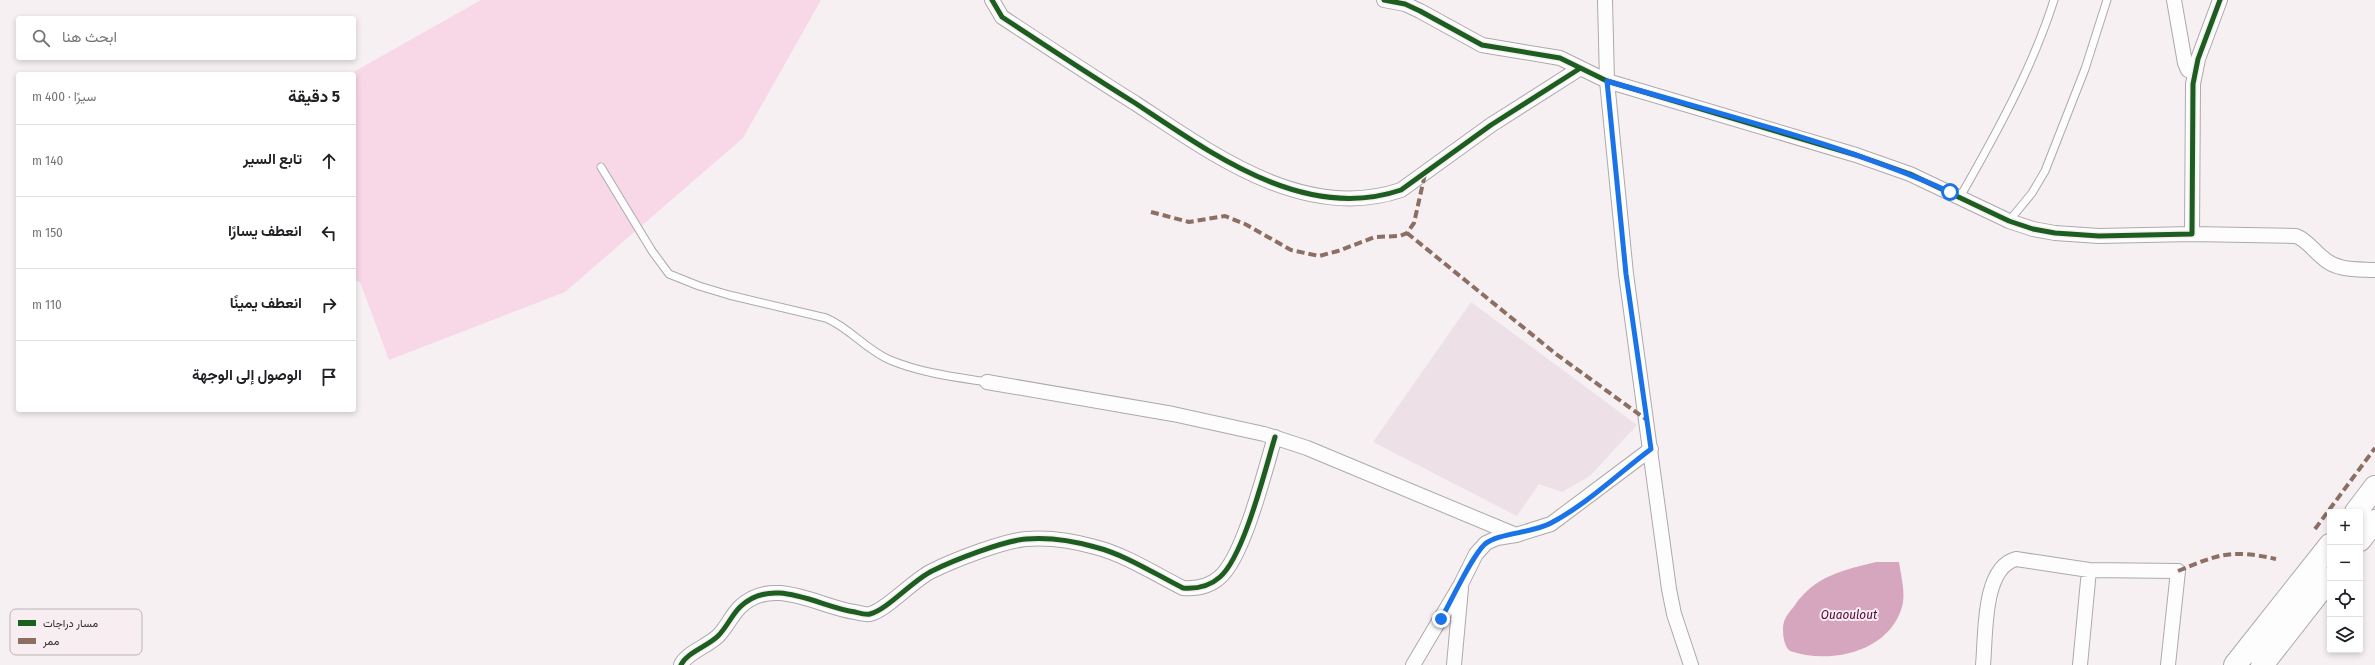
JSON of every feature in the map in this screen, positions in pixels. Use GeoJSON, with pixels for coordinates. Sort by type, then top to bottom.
{"type":"FeatureCollection","features":[{"type":"Feature","properties":{"kind":"highway"},"geometry":{"type":"LineString","coordinates":[[2358,509],[2375,487]]}},
{"type":"Feature","properties":{"kind":"highway"},"geometry":{"type":"LineString","coordinates":[[2363,536],[2375,521]]}},
{"type":"Feature","properties":{"kind":"highway"},"geometry":{"type":"LineString","coordinates":[[2235,665],[2327,549]]}},
{"type":"Feature","properties":{"kind":"highway"},"geometry":{"type":"LineString","coordinates":[[2262,665],[2328,581]]}},
{"type":"Feature","properties":{"kind":"street"},"geometry":{"type":"LineString","coordinates":[[992,0],[1002,17],[1215,155],[1256,175],[1282,185],[1309,194],[1338,199],[1384,196],[1400,190],[1491,125],[1579,69]]}},
{"type":"Feature","properties":{"kind":"street"},"geometry":{"type":"LineString","coordinates":[[1384,0],[1405,4],[1420,10],[1482,45],[1545,54],[1560,58],[1579,69],[1607,81],[1856,155],[1910,174],[2009,221],[2033,229],[2055,233],[2099,236],[2192,234],[2296,236],[2301,238],[2331,264],[2354,269],[2375,270]]}},
{"type":"Feature","properties":{"kind":"street"},"geometry":{"type":"LineString","coordinates":[[1606,0],[1607,81],[1626,274],[1670,589],[1676,621],[1691,665]]}},
{"type":"Feature","properties":{"kind":"street"},"geometry":{"type":"LineString","coordinates":[[2174,0],[2185,63],[2188,70],[2195,73]]}},
{"type":"Feature","properties":{"kind":"street"},"geometry":{"type":"LineString","coordinates":[[2192,234],[2193,84],[2195,73],[2220,0]]}},
{"type":"Feature","properties":{"kind":"street"},"geometry":{"type":"LineString","coordinates":[[987,382],[1173,414],[1275,437],[1308,448],[1516,535]]}},
{"type":"Feature","properties":{"kind":"street"},"geometry":{"type":"LineString","coordinates":[[681,665],[686,657],[704,648],[715,640],[741,606],[753,598],[772,593],[789,594],[847,611],[870,614],[884,607],[914,581],[932,571],[975,554],[1026,539],[1062,540],[1096,547],[1183,588],[1197,589],[1207,586],[1221,577],[1237,551],[1253,509],[1275,437]]}},
{"type":"Feature","properties":{"kind":"street"},"geometry":{"type":"LineString","coordinates":[[1413,665],[1461,584],[1476,554],[1486,543],[1497,538],[1516,535],[1551,524],[1651,449]]}},
{"type":"Feature","properties":{"kind":"street"},"geometry":{"type":"LineString","coordinates":[[1983,665],[1990,592],[2001,567],[2008,561],[2027,560],[2090,570],[2178,571],[2168,665]]}},
{"type":"Feature","properties":{"kind":"street"},"geometry":{"type":"LineString","coordinates":[[2080,665],[2090,570]]}},
{"type":"Feature","properties":{"kind":"street"},"geometry":{"type":"LineString","coordinates":[[1454,665],[1461,584]]}},
{"type":"Feature","properties":{"kind":"lane"},"geometry":{"type":"LineString","coordinates":[[1960,197],[1982,158],[2029,64],[2054,0]]}},
{"type":"Feature","properties":{"kind":"lane"},"geometry":{"type":"LineString","coordinates":[[2009,221],[2032,193],[2045,171],[2085,69],[2107,0]]}},
{"type":"Feature","properties":{"kind":"lane"},"geometry":{"type":"LineString","coordinates":[[601,167],[652,251],[669,274],[721,293],[826,318],[839,324],[859,340],[890,360],[926,372],[987,382]]}},
{"type":"Feature","properties":{"kind":"shaded area"},"geometry":{"type":"Polygon","coordinates":[[[481,0],[821,0],[743,138],[565,292],[389,360],[360,282],[356,281],[356,72],[354,72],[481,0]]]}},
{"type":"Feature","properties":{"kind":"shaded area"},"geometry":{"type":"Polygon","coordinates":[[[1471,302],[1637,425],[1590,476],[1562,492],[1539,484],[1517,516],[1373,442],[1471,302]]]}},
{"type":"Feature","properties":{"kind":"water","name":"Ouaoulout"},"geometry":{"type":"Polygon","coordinates":[[[1876,562],[1899,562],[1903,585],[1904,596],[1902,607],[1895,622],[1885,635],[1856,651],[1840,655],[1806,655],[1790,651],[1784,641],[1784,622],[1803,595],[1811,587],[1841,571],[1876,562]]]}},
{"type":"Feature","properties":{"kind":"marked path"},"geometry":{"type":"LineString","coordinates":[[1151,212],[1189,222],[1225,216],[1245,224],[1291,250],[1319,256],[1338,251],[1375,237],[1400,236],[1407,233],[1414,223],[1425,174]]}},
{"type":"Feature","properties":{"kind":"marked path"},"geometry":{"type":"LineString","coordinates":[[1407,233],[1556,354],[1647,420]]}},
{"type":"Feature","properties":{"kind":"marked path"},"geometry":{"type":"LineString","coordinates":[[2315,529],[2375,448]]}},
{"type":"Feature","properties":{"kind":"marked path"},"geometry":{"type":"LineString","coordinates":[[2178,571],[2215,557],[2226,555],[2247,554],[2276,559]]}},
{"type":"Feature","properties":{"kind":"cycle path"},"geometry":{"type":"LineString","coordinates":[[992,0],[1002,17],[1195,142],[1227,161],[1260,178],[1294,190],[1329,197],[1365,198],[1401,190],[1491,125],[1579,69]]}},
{"type":"Feature","properties":{"kind":"cycle path"},"geometry":{"type":"LineString","coordinates":[[1384,0],[1405,4],[1482,45],[1560,58],[1607,81],[1856,155],[1910,174],[2009,221],[2033,229],[2055,233],[2099,236],[2192,234],[2193,84],[2198,59],[2220,0]]}},
{"type":"Feature","properties":{"kind":"cycle path"},"geometry":{"type":"LineString","coordinates":[[681,665],[692,653],[714,640],[740,607],[753,598],[767,594],[781,593],[862,614],[870,614],[884,607],[932,571],[979,552],[1016,540],[1052,539],[1087,545],[1107,550],[1183,588],[1198,588],[1207,585],[1220,577],[1229,566],[1237,551],[1253,512],[1275,437]]}},
{"type":"Feature","properties":{"kind":"route"},"geometry":{"type":"LineString","coordinates":[[1441,619],[1476,554],[1486,543],[1497,538],[1516,535],[1551,524],[1572,510],[1651,449],[1626,274],[1607,81],[1856,155],[1910,174],[1950,192]]}}]}
